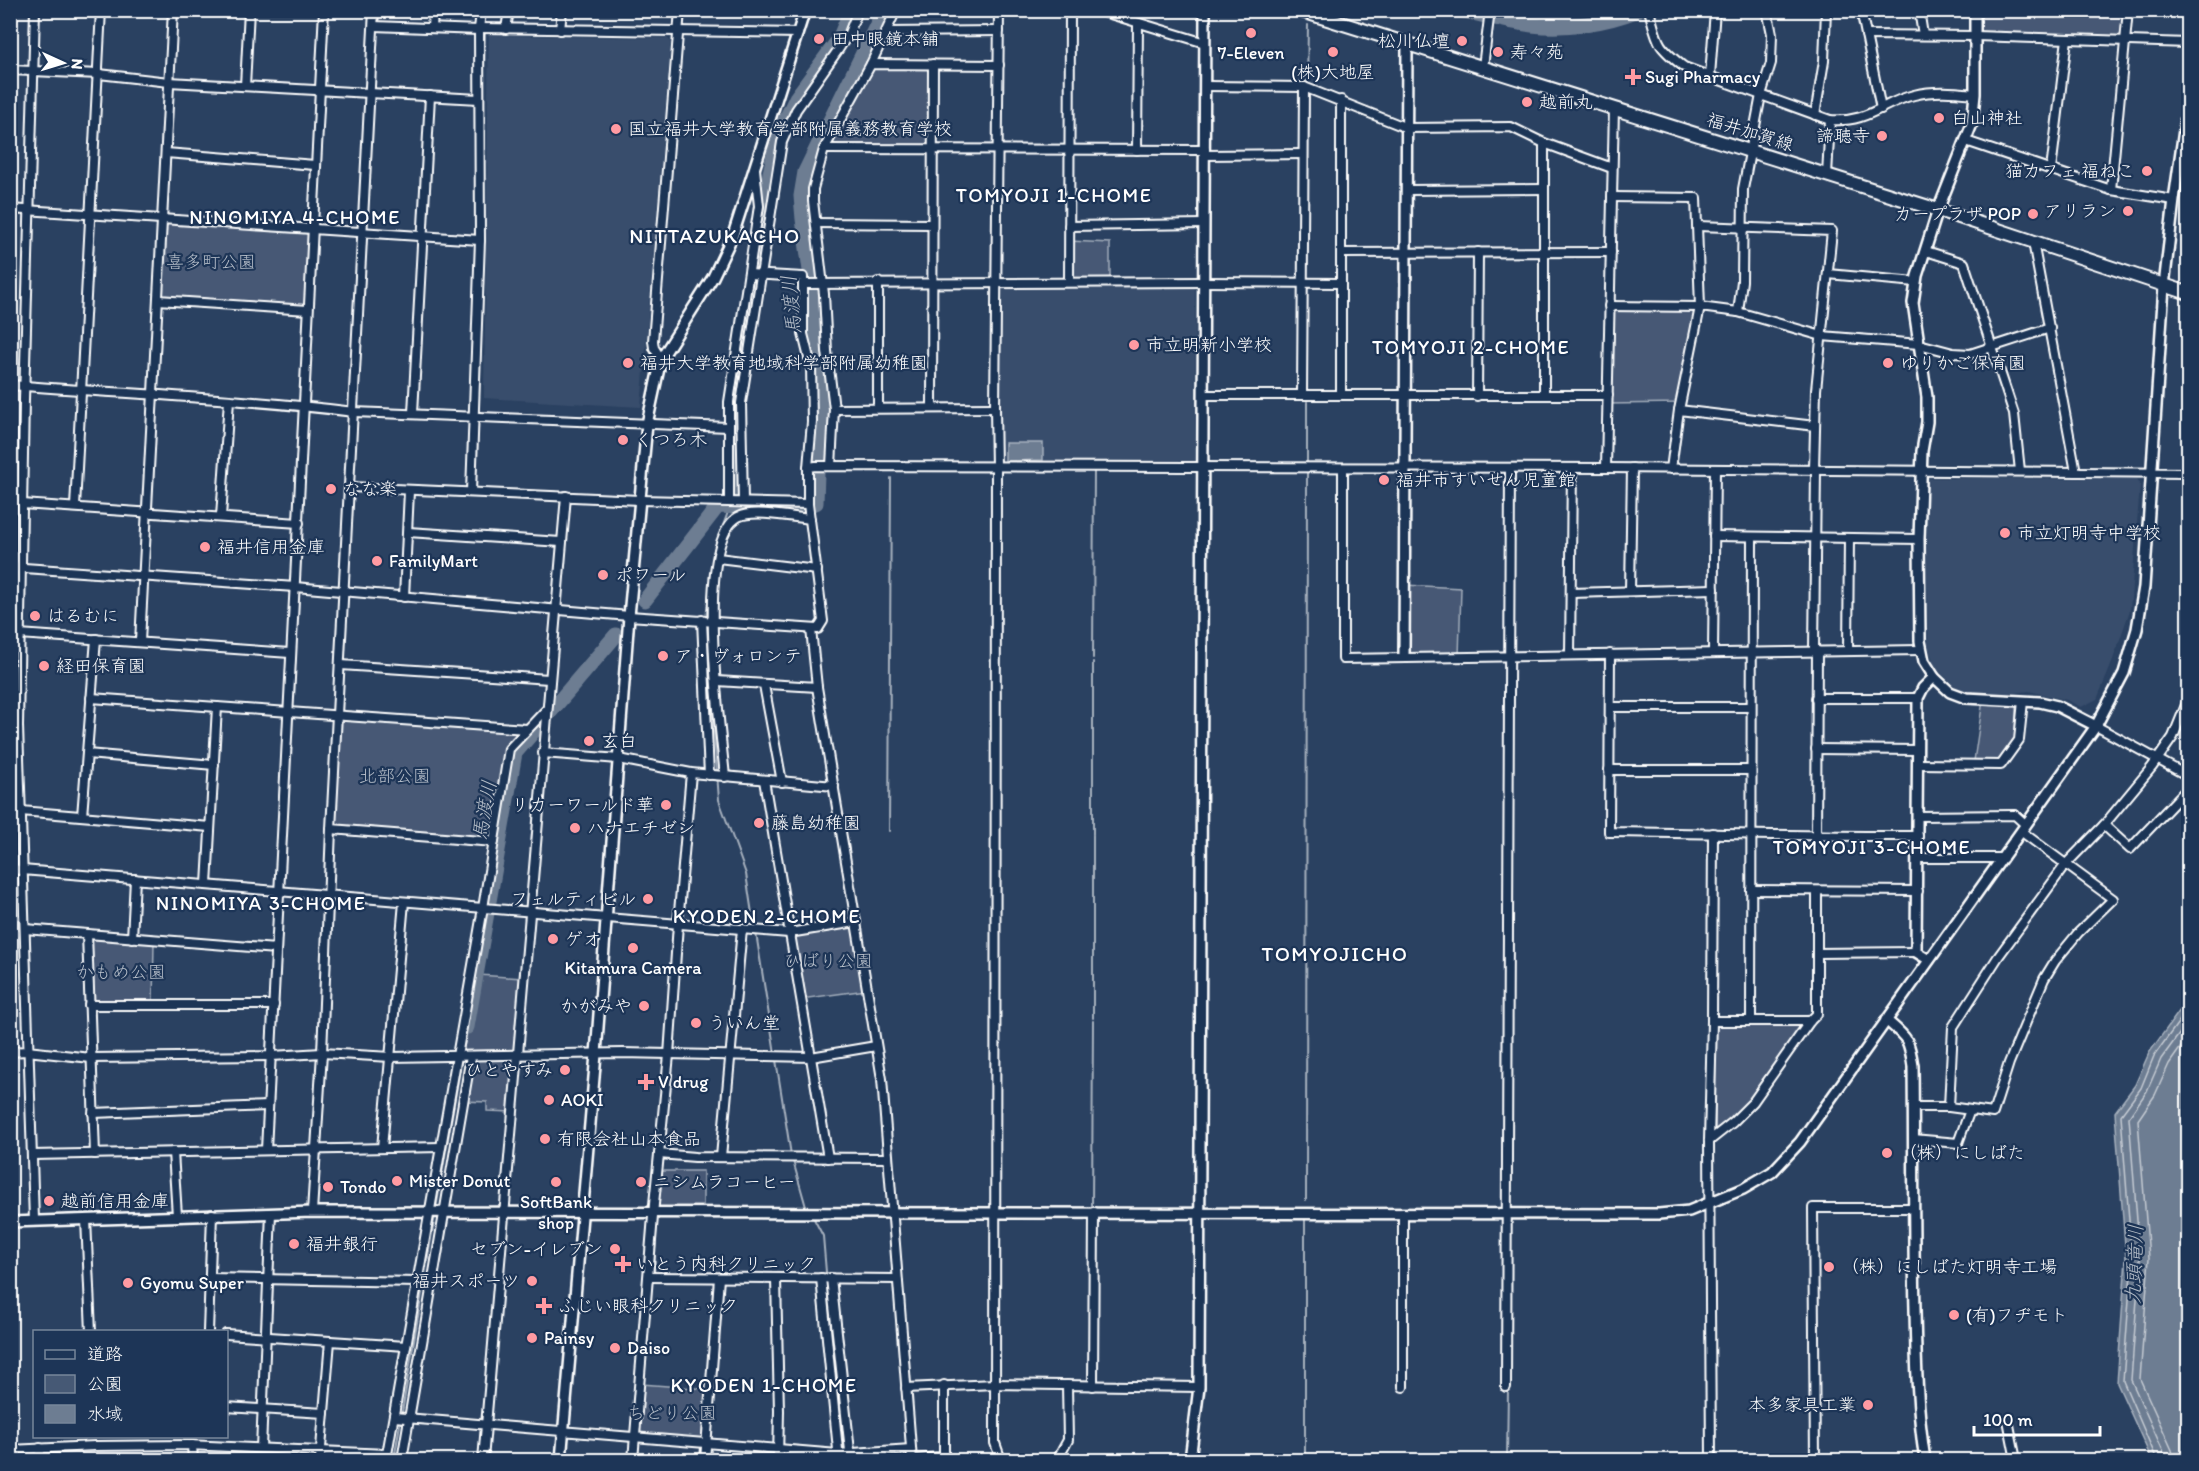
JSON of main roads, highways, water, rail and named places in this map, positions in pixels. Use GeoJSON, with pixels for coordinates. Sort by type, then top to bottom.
{"type":"FeatureCollection","features":[{"type":"Feature","properties":{"kind":"main road","name":"福井加賀線"},"geometry":{"type":"LineString","coordinates":[[1306,12],[1938,210],[2188,293]]}},
{"type":"Feature","properties":{"kind":"water"},"geometry":{"type":"Polygon","coordinates":[[[1005,443],[1043,443],[1043,460],[1005,461],[1005,443]]]}},
{"type":"Feature","properties":{"kind":"water","name":"九頭竜川"},"geometry":{"type":"Polygon","coordinates":[[[2188,999],[2188,1460],[2152,1460],[2117,1383],[2126,1259],[2115,1112],[2135,1085],[2149,1053],[2188,999]]]}},
{"type":"Feature","properties":{"kind":"waterway"},"geometry":{"type":"LineString","coordinates":[[484,23],[486,10]]}},
{"type":"Feature","properties":{"kind":"waterway"},"geometry":{"type":"LineString","coordinates":[[737,508],[735,416],[770,173],[779,133],[796,98],[839,39],[851,10]]}},
{"type":"Feature","properties":{"kind":"waterway","name":"馬渡川"},"geometry":{"type":"LineString","coordinates":[[645,600],[718,506],[800,510],[808,504],[816,503],[823,422],[814,300],[801,196],[805,172],[884,10]]}},
{"type":"Feature","properties":{"kind":"waterway","name":"馬渡川"},"geometry":{"type":"LineString","coordinates":[[1459,10],[1523,24],[1545,26],[1599,22],[1638,10]]}},
{"type":"Feature","properties":{"kind":"waterway"},"geometry":{"type":"LineString","coordinates":[[1307,87],[1308,25]]}},
{"type":"Feature","properties":{"kind":"waterway"},"geometry":{"type":"LineString","coordinates":[[483,97],[485,34]]}},
{"type":"Feature","properties":{"kind":"waterway"},"geometry":{"type":"LineString","coordinates":[[1307,153],[1307,279]]}},
{"type":"Feature","properties":{"kind":"waterway"},"geometry":{"type":"LineString","coordinates":[[1307,285],[1307,390]]}},
{"type":"Feature","properties":{"kind":"waterway"},"geometry":{"type":"LineString","coordinates":[[1307,402],[1307,465]]}},
{"type":"Feature","properties":{"kind":"waterway"},"geometry":{"type":"LineString","coordinates":[[1093,658],[1094,469]]}},
{"type":"Feature","properties":{"kind":"waterway"},"geometry":{"type":"LineString","coordinates":[[1306,1200],[1307,471]]}},
{"type":"Feature","properties":{"kind":"waterway"},"geometry":{"type":"LineString","coordinates":[[889,831],[891,478]]}},
{"type":"Feature","properties":{"kind":"waterway"},"geometry":{"type":"LineString","coordinates":[[706,618],[714,549],[730,507]]}},
{"type":"Feature","properties":{"kind":"waterway"},"geometry":{"type":"LineString","coordinates":[[706,624],[719,800],[746,874],[754,927]]}},
{"type":"Feature","properties":{"kind":"waterway","name":"馬渡川"},"geometry":{"type":"LineString","coordinates":[[467,1027],[515,753],[616,635]]}},
{"type":"Feature","properties":{"kind":"waterway"},"geometry":{"type":"LineString","coordinates":[[1093,662],[1093,834]]}},
{"type":"Feature","properties":{"kind":"waterway"},"geometry":{"type":"LineString","coordinates":[[1511,1212],[1512,803]]}},
{"type":"Feature","properties":{"kind":"waterway"},"geometry":{"type":"LineString","coordinates":[[1093,835],[1093,1018]]}},
{"type":"Feature","properties":{"kind":"waterway"},"geometry":{"type":"LineString","coordinates":[[682,923],[687,868]]}},
{"type":"Feature","properties":{"kind":"waterway"},"geometry":{"type":"LineString","coordinates":[[756,933],[791,1155]]}},
{"type":"Feature","properties":{"kind":"waterway"},"geometry":{"type":"LineString","coordinates":[[1092,1211],[1093,1021]]}},
{"type":"Feature","properties":{"kind":"waterway"},"geometry":{"type":"LineString","coordinates":[[463,1052],[467,1027]]}},
{"type":"Feature","properties":{"kind":"waterway"},"geometry":{"type":"LineString","coordinates":[[436,1209],[462,1058]]}},
{"type":"Feature","properties":{"kind":"waterway"},"geometry":{"type":"LineString","coordinates":[[793,1161],[806,1207]]}},
{"type":"Feature","properties":{"kind":"waterway"},"geometry":{"type":"LineString","coordinates":[[394,1460],[435,1215]]}},
{"type":"Feature","properties":{"kind":"waterway"},"geometry":{"type":"LineString","coordinates":[[654,1274],[657,1215]]}},
{"type":"Feature","properties":{"kind":"waterway"},"geometry":{"type":"LineString","coordinates":[[813,1217],[823,1236],[826,1272]]}},
{"type":"Feature","properties":{"kind":"waterway"},"geometry":{"type":"LineString","coordinates":[[1510,1275],[1511,1217]]}},
{"type":"Feature","properties":{"kind":"waterway"},"geometry":{"type":"LineString","coordinates":[[1305,1219],[1305,1460]]}},
{"type":"Feature","properties":{"kind":"waterway"},"geometry":{"type":"LineString","coordinates":[[663,1273],[726,1272]]}},
{"type":"Feature","properties":{"kind":"waterway"},"geometry":{"type":"LineString","coordinates":[[826,1282],[845,1449]]}},
{"type":"Feature","properties":{"kind":"waterway"},"geometry":{"type":"LineString","coordinates":[[1507,1460],[1508,1388]]}},
{"type":"Feature","properties":{"kind":"waterway"},"geometry":{"type":"LineString","coordinates":[[1707,1421],[1707,1460]]}},
{"type":"Feature","properties":{"kind":"place","name":"7-Eleven"},"geometry":{"type":"Point","coordinates":[1251,33]}},
{"type":"Feature","properties":{"kind":"place","name":"田中眼鏡本舗"},"geometry":{"type":"Point","coordinates":[819,39]}},
{"type":"Feature","properties":{"kind":"place","name":"松川仏壇"},"geometry":{"type":"Point","coordinates":[1462,41]}},
{"type":"Feature","properties":{"kind":"place","name":"(株)大地屋"},"geometry":{"type":"Point","coordinates":[1333,52]}},
{"type":"Feature","properties":{"kind":"place","name":"寿々苑"},"geometry":{"type":"Point","coordinates":[1498,52]}},
{"type":"Feature","properties":{"kind":"place","name":"Sugi Pharmacy"},"geometry":{"type":"Point","coordinates":[1633,77]}},
{"type":"Feature","properties":{"kind":"place","name":"越前丸"},"geometry":{"type":"Point","coordinates":[1527,102]}},
{"type":"Feature","properties":{"kind":"place","name":"白山神社"},"geometry":{"type":"Point","coordinates":[1939,118]}},
{"type":"Feature","properties":{"kind":"place","name":"国立福井大学教育学部附属義務教育学校"},"geometry":{"type":"Point","coordinates":[616,129]}},
{"type":"Feature","properties":{"kind":"place","name":"諦聴寺"},"geometry":{"type":"Point","coordinates":[1882,136]}},
{"type":"Feature","properties":{"kind":"place","name":"猫カフェ 福ねこ"},"geometry":{"type":"Point","coordinates":[2147,171]}},
{"type":"Feature","properties":{"kind":"place","name":"アリラン"},"geometry":{"type":"Point","coordinates":[2128,211]}},
{"type":"Feature","properties":{"kind":"place","name":"カープラザ POP"},"geometry":{"type":"Point","coordinates":[2033,214]}},
{"type":"Feature","properties":{"kind":"place","name":"市立明新小学校"},"geometry":{"type":"Point","coordinates":[1134,345]}},
{"type":"Feature","properties":{"kind":"place","name":"福井大学教育地域科学部附属幼稚園"},"geometry":{"type":"Point","coordinates":[628,363]}},
{"type":"Feature","properties":{"kind":"place","name":"ゆりかご保育園"},"geometry":{"type":"Point","coordinates":[1888,363]}},
{"type":"Feature","properties":{"kind":"place","name":"くつろ木"},"geometry":{"type":"Point","coordinates":[623,440]}},
{"type":"Feature","properties":{"kind":"place","name":"福井市すいせん児童館"},"geometry":{"type":"Point","coordinates":[1384,480]}},
{"type":"Feature","properties":{"kind":"place","name":"なな楽"},"geometry":{"type":"Point","coordinates":[331,489]}},
{"type":"Feature","properties":{"kind":"place","name":"市立灯明寺中学校"},"geometry":{"type":"Point","coordinates":[2005,533]}},
{"type":"Feature","properties":{"kind":"place","name":"福井信用金庫"},"geometry":{"type":"Point","coordinates":[205,547]}},
{"type":"Feature","properties":{"kind":"place","name":"FamilyMart"},"geometry":{"type":"Point","coordinates":[377,561]}},
{"type":"Feature","properties":{"kind":"place","name":"ポワール"},"geometry":{"type":"Point","coordinates":[603,575]}},
{"type":"Feature","properties":{"kind":"place","name":"はるむに"},"geometry":{"type":"Point","coordinates":[35,616]}},
{"type":"Feature","properties":{"kind":"place","name":"ア・ヴォロンテ"},"geometry":{"type":"Point","coordinates":[663,656]}},
{"type":"Feature","properties":{"kind":"place","name":"経田保育園"},"geometry":{"type":"Point","coordinates":[44,666]}},
{"type":"Feature","properties":{"kind":"place","name":"玄白"},"geometry":{"type":"Point","coordinates":[589,741]}},
{"type":"Feature","properties":{"kind":"place","name":"リカーワールド華"},"geometry":{"type":"Point","coordinates":[666,805]}},
{"type":"Feature","properties":{"kind":"place","name":"藤島幼稚園"},"geometry":{"type":"Point","coordinates":[759,823]}},
{"type":"Feature","properties":{"kind":"place","name":"ハナエチゼン"},"geometry":{"type":"Point","coordinates":[575,828]}},
{"type":"Feature","properties":{"kind":"place","name":"フェルティビル"},"geometry":{"type":"Point","coordinates":[648,899]}},
{"type":"Feature","properties":{"kind":"place","name":"ゲオ"},"geometry":{"type":"Point","coordinates":[553,939]}},
{"type":"Feature","properties":{"kind":"place","name":"Kitamura Camera"},"geometry":{"type":"Point","coordinates":[633,948]}},
{"type":"Feature","properties":{"kind":"place","name":"かがみや"},"geometry":{"type":"Point","coordinates":[644,1006]}},
{"type":"Feature","properties":{"kind":"place","name":"ういん堂"},"geometry":{"type":"Point","coordinates":[696,1023]}},
{"type":"Feature","properties":{"kind":"place","name":"ひとやすみ"},"geometry":{"type":"Point","coordinates":[565,1070]}},
{"type":"Feature","properties":{"kind":"place","name":"V drug"},"geometry":{"type":"Point","coordinates":[646,1082]}},
{"type":"Feature","properties":{"kind":"place","name":"AOKI"},"geometry":{"type":"Point","coordinates":[549,1100]}},
{"type":"Feature","properties":{"kind":"place","name":"有限会社山本食品"},"geometry":{"type":"Point","coordinates":[545,1139]}},
{"type":"Feature","properties":{"kind":"place","name":"（株）にしばた"},"geometry":{"type":"Point","coordinates":[1887,1153]}},
{"type":"Feature","properties":{"kind":"place","name":"Mister Donut"},"geometry":{"type":"Point","coordinates":[397,1181]}},
{"type":"Feature","properties":{"kind":"place","name":"SoftBank shop"},"geometry":{"type":"Point","coordinates":[556,1182]}},
{"type":"Feature","properties":{"kind":"place","name":"ニシムラコーヒー"},"geometry":{"type":"Point","coordinates":[641,1182]}},
{"type":"Feature","properties":{"kind":"place","name":"Tondo"},"geometry":{"type":"Point","coordinates":[328,1187]}},
{"type":"Feature","properties":{"kind":"place","name":"越前信用金庫"},"geometry":{"type":"Point","coordinates":[49,1201]}},
{"type":"Feature","properties":{"kind":"place","name":"福井銀行"},"geometry":{"type":"Point","coordinates":[294,1244]}},
{"type":"Feature","properties":{"kind":"place","name":"セブン-イレブン"},"geometry":{"type":"Point","coordinates":[615,1249]}},
{"type":"Feature","properties":{"kind":"place","name":"いとう内科クリニック"},"geometry":{"type":"Point","coordinates":[623,1264]}},
{"type":"Feature","properties":{"kind":"place","name":"（株）にしばた灯明寺工場"},"geometry":{"type":"Point","coordinates":[1829,1267]}},
{"type":"Feature","properties":{"kind":"place","name":"福井スポーツ"},"geometry":{"type":"Point","coordinates":[532,1281]}},
{"type":"Feature","properties":{"kind":"place","name":"Gyomu Super"},"geometry":{"type":"Point","coordinates":[128,1283]}},
{"type":"Feature","properties":{"kind":"place","name":"ふじい眼科クリニック"},"geometry":{"type":"Point","coordinates":[544,1306]}},
{"type":"Feature","properties":{"kind":"place","name":"(有)フヂモト"},"geometry":{"type":"Point","coordinates":[1954,1315]}},
{"type":"Feature","properties":{"kind":"place","name":"Painsy"},"geometry":{"type":"Point","coordinates":[532,1338]}},
{"type":"Feature","properties":{"kind":"place","name":"Daiso"},"geometry":{"type":"Point","coordinates":[615,1348]}},
{"type":"Feature","properties":{"kind":"place","name":"本多家具工業"},"geometry":{"type":"Point","coordinates":[1868,1405]}},
{"type":"Feature","properties":{"kind":"district","name":"TOMYOJI 1-CHOME"},"geometry":{"type":"Point","coordinates":[1054,195]}},
{"type":"Feature","properties":{"kind":"district","name":"NINOMIYA 4-CHOME"},"geometry":{"type":"Point","coordinates":[295,217]}},
{"type":"Feature","properties":{"kind":"district","name":"NITTAZUKACHO"},"geometry":{"type":"Point","coordinates":[715,235]}},
{"type":"Feature","properties":{"kind":"district","name":"TOMYOJI 2-CHOME"},"geometry":{"type":"Point","coordinates":[1471,347]}},
{"type":"Feature","properties":{"kind":"district","name":"TOMYOJI 3-CHOME"},"geometry":{"type":"Point","coordinates":[1872,847]}},
{"type":"Feature","properties":{"kind":"district","name":"NINOMIYA 3-CHOME"},"geometry":{"type":"Point","coordinates":[261,903]}},
{"type":"Feature","properties":{"kind":"district","name":"KYODEN 2-CHOME"},"geometry":{"type":"Point","coordinates":[767,916]}},
{"type":"Feature","properties":{"kind":"district","name":"TOMYOJICHO"},"geometry":{"type":"Point","coordinates":[1335,953]}},
{"type":"Feature","properties":{"kind":"district","name":"KYODEN 1-CHOME"},"geometry":{"type":"Point","coordinates":[764,1385]}},
{"type":"Feature","properties":{"kind":"park label","name":"喜多町公園"},"geometry":{"type":"Point","coordinates":[211,262]}},
{"type":"Feature","properties":{"kind":"park label","name":"北部公園"},"geometry":{"type":"Point","coordinates":[395,776]}},
{"type":"Feature","properties":{"kind":"park label","name":"ひばり公園"},"geometry":{"type":"Point","coordinates":[828,961]}},
{"type":"Feature","properties":{"kind":"park label","name":"かもめ公園"},"geometry":{"type":"Point","coordinates":[121,972]}},
{"type":"Feature","properties":{"kind":"park label","name":"ちどり公園"},"geometry":{"type":"Point","coordinates":[672,1413]}}]}
